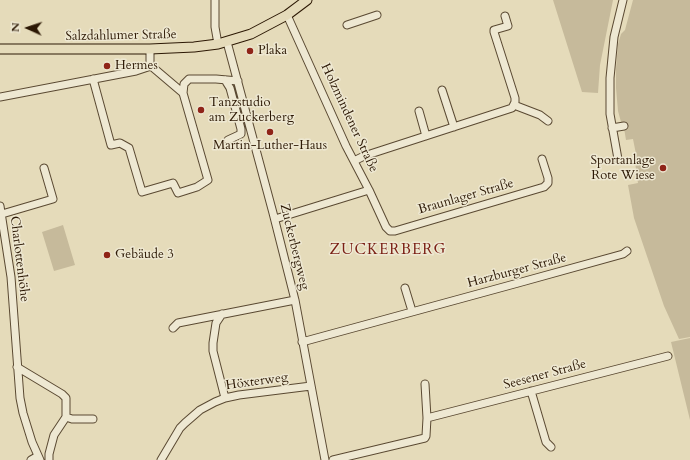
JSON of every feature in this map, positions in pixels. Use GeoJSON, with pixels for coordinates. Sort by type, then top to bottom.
{"type":"FeatureCollection","features":[{"type":"Feature","properties":{"kind":"main road","name":"Salzdahlumer Straße"},"geometry":{"type":"LineString","coordinates":[[0,49],[150,49],[194,47],[222,43],[251,34],[287,15],[307,0]]}},
{"type":"Feature","properties":{"kind":"street"},"geometry":{"type":"LineString","coordinates":[[215,0],[215,27],[222,43]]}},
{"type":"Feature","properties":{"kind":"street"},"geometry":{"type":"LineString","coordinates":[[618,159],[610,114],[614,37],[623,0]]}},
{"type":"Feature","properties":{"kind":"street","name":"Holzmindener Straße"},"geometry":{"type":"LineString","coordinates":[[287,15],[354,160],[386,227],[390,231]]}},
{"type":"Feature","properties":{"kind":"street"},"geometry":{"type":"LineString","coordinates":[[347,25],[377,15]]}},
{"type":"Feature","properties":{"kind":"street"},"geometry":{"type":"LineString","coordinates":[[354,160],[509,110],[514,105],[516,98],[494,32],[494,30],[508,26],[505,16]]}},
{"type":"Feature","properties":{"kind":"street","name":"Zuckerbergweg"},"geometry":{"type":"LineString","coordinates":[[222,43],[238,81],[275,219],[294,300],[325,460]]}},
{"type":"Feature","properties":{"kind":"street"},"geometry":{"type":"LineString","coordinates":[[150,49],[150,65]]}},
{"type":"Feature","properties":{"kind":"street"},"geometry":{"type":"LineString","coordinates":[[0,97],[136,71],[150,65]]}},
{"type":"Feature","properties":{"kind":"street"},"geometry":{"type":"LineString","coordinates":[[150,65],[183,92]]}},
{"type":"Feature","properties":{"kind":"street"},"geometry":{"type":"LineString","coordinates":[[93,79],[110,145],[120,142],[128,148],[142,192],[173,183],[178,193],[197,187],[208,180],[183,92],[184,84],[189,79],[238,81]]}},
{"type":"Feature","properties":{"kind":"street"},"geometry":{"type":"LineString","coordinates":[[225,80],[230,88],[241,134],[228,140]]}},
{"type":"Feature","properties":{"kind":"street"},"geometry":{"type":"LineString","coordinates":[[442,90],[454,127]]}},
{"type":"Feature","properties":{"kind":"street"},"geometry":{"type":"LineString","coordinates":[[514,105],[540,115],[548,122]]}},
{"type":"Feature","properties":{"kind":"street"},"geometry":{"type":"LineString","coordinates":[[419,111],[426,136]]}},
{"type":"Feature","properties":{"kind":"street"},"geometry":{"type":"LineString","coordinates":[[612,128],[624,126]]}},
{"type":"Feature","properties":{"kind":"street","name":"Braunlager Straße"},"geometry":{"type":"LineString","coordinates":[[390,231],[396,231],[544,187],[548,183],[548,178],[542,159]]}},
{"type":"Feature","properties":{"kind":"street"},"geometry":{"type":"LineString","coordinates":[[2,214],[54,199],[44,168]]}},
{"type":"Feature","properties":{"kind":"street"},"geometry":{"type":"LineString","coordinates":[[275,219],[369,190]]}},
{"type":"Feature","properties":{"kind":"street","name":"Charlottenhöhe"},"geometry":{"type":"LineString","coordinates":[[0,206],[11,277],[17,367],[23,413],[32,442],[39,458],[31,460]]}},
{"type":"Feature","properties":{"kind":"street","name":"Harzburger Straße"},"geometry":{"type":"LineString","coordinates":[[302,342],[623,254],[627,251]]}},
{"type":"Feature","properties":{"kind":"street"},"geometry":{"type":"LineString","coordinates":[[405,288],[412,311]]}},
{"type":"Feature","properties":{"kind":"street"},"geometry":{"type":"LineString","coordinates":[[172,328],[178,323],[294,300]]}},
{"type":"Feature","properties":{"kind":"street"},"geometry":{"type":"LineString","coordinates":[[222,314],[216,323],[213,351],[224,398]]}},
{"type":"Feature","properties":{"kind":"street","name":"Seesener Straße"},"geometry":{"type":"LineString","coordinates":[[427,418],[668,356]]}},
{"type":"Feature","properties":{"kind":"street"},"geometry":{"type":"LineString","coordinates":[[17,367],[62,394],[66,398],[66,417],[54,435],[49,460]]}},
{"type":"Feature","properties":{"kind":"street"},"geometry":{"type":"LineString","coordinates":[[333,460],[425,438],[427,418],[425,384]]}},
{"type":"Feature","properties":{"kind":"street","name":"Höxterweg"},"geometry":{"type":"LineString","coordinates":[[161,460],[180,428],[203,408],[224,398],[311,386]]}},
{"type":"Feature","properties":{"kind":"street"},"geometry":{"type":"LineString","coordinates":[[532,391],[546,442],[551,447]]}},
{"type":"Feature","properties":{"kind":"street"},"geometry":{"type":"LineString","coordinates":[[66,417],[72,419],[93,419]]}},
{"type":"Feature","properties":{"kind":"shaded area"},"geometry":{"type":"Polygon","coordinates":[[[553,0],[613,0],[600,65],[598,93],[582,92],[553,0]]]}},
{"type":"Feature","properties":{"kind":"shaded area","name":"Sportanlage Rote Wiese"},"geometry":{"type":"Polygon","coordinates":[[[633,0],[690,0],[690,337],[679,339],[664,306],[634,218],[628,185],[638,183],[634,155],[636,154],[633,139],[626,140],[623,122],[621,122],[618,111],[616,69],[618,44],[621,34],[625,30],[633,0]]]}},
{"type":"Feature","properties":{"kind":"shaded area"},"geometry":{"type":"Polygon","coordinates":[[[63,225],[75,265],[54,271],[42,232],[63,225]]]}},
{"type":"Feature","properties":{"kind":"shaded area"},"geometry":{"type":"Polygon","coordinates":[[[690,338],[690,420],[671,342],[690,338]]]}},
{"type":"Feature","properties":{"kind":"place","name":"Plaka"},"geometry":{"type":"Point","coordinates":[250,51]}},
{"type":"Feature","properties":{"kind":"place","name":"Hermes"},"geometry":{"type":"Point","coordinates":[107,66]}},
{"type":"Feature","properties":{"kind":"place","name":"Tanzstudio am Zuckerberg"},"geometry":{"type":"Point","coordinates":[201,110]}},
{"type":"Feature","properties":{"kind":"place","name":"Martin-Luther-Haus"},"geometry":{"type":"Point","coordinates":[270,132]}},
{"type":"Feature","properties":{"kind":"place","name":"Sportanlage Rote Wiese"},"geometry":{"type":"Point","coordinates":[663,168]}},
{"type":"Feature","properties":{"kind":"place","name":"Gebäude 3"},"geometry":{"type":"Point","coordinates":[107,255]}},
{"type":"Feature","properties":{"kind":"district","name":"ZUCKERBERG"},"geometry":{"type":"Point","coordinates":[388,251]}}]}
